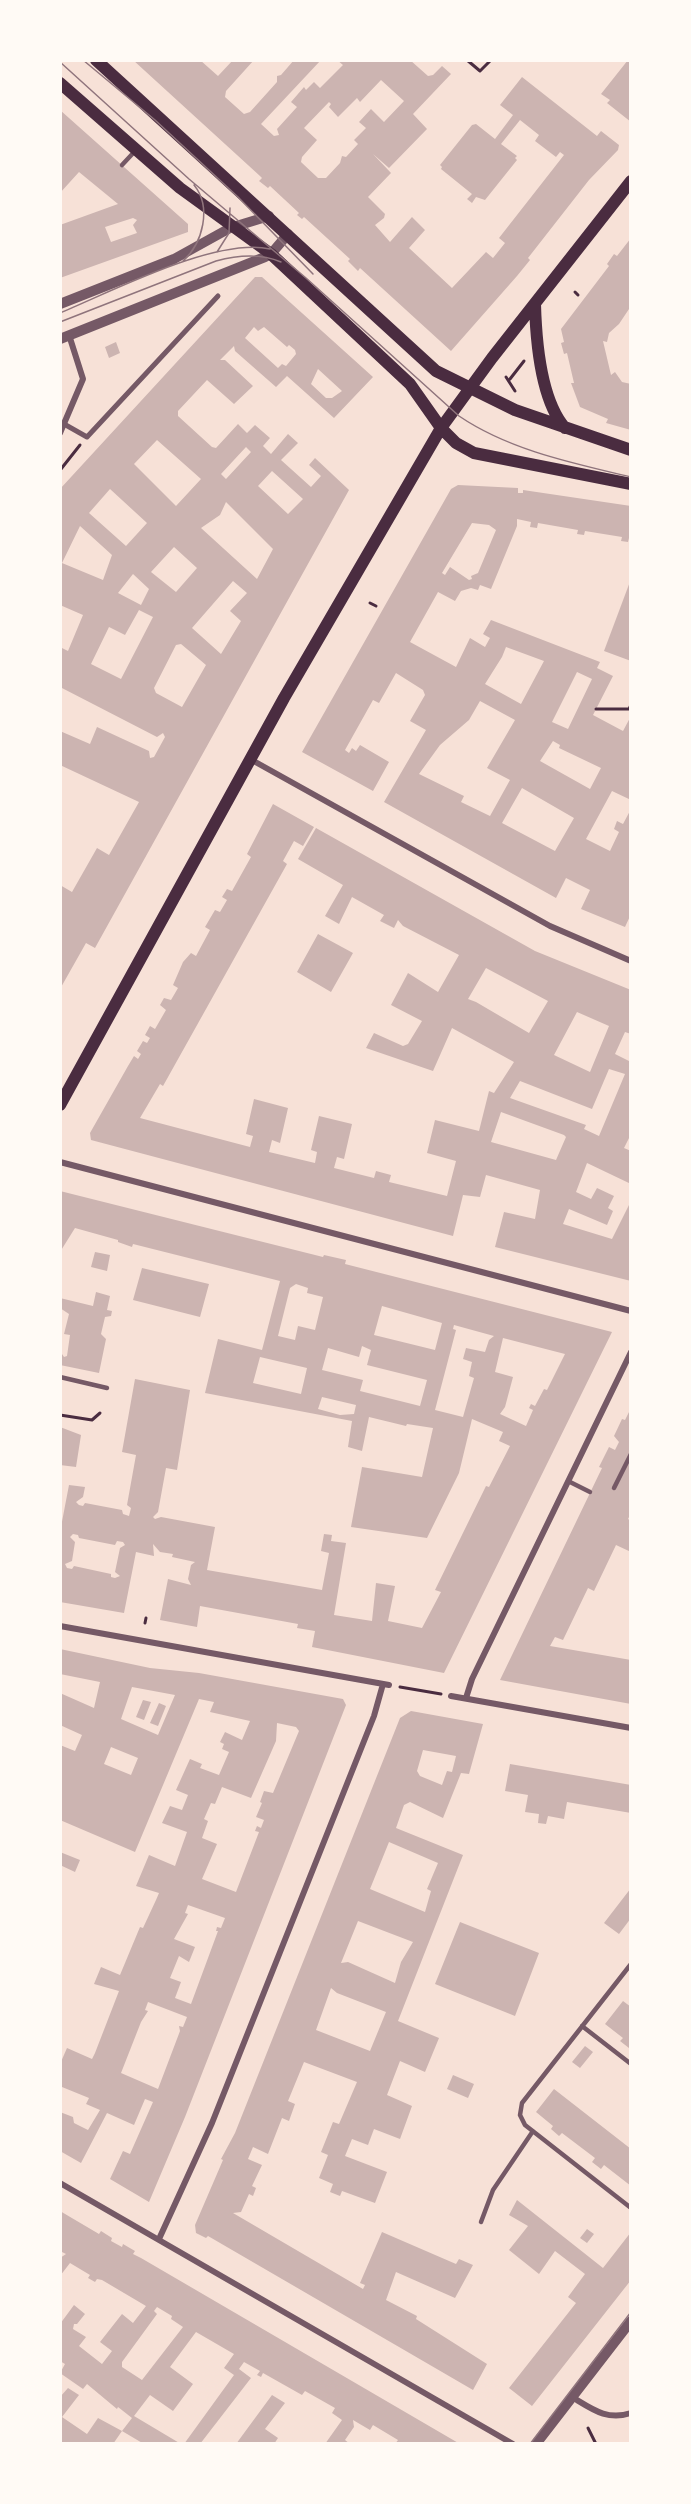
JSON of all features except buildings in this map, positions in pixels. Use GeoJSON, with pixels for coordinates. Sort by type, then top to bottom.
{"type":"FeatureCollection","features":[{"type":"Feature","properties":{"kind":"main road"},"geometry":{"type":"LineString","coordinates":[[96,60],[436,371],[469,389],[565,428],[631,450]]}},
{"type":"Feature","properties":{"kind":"main road"},"geometry":{"type":"LineString","coordinates":[[60,83],[180,189],[270,254],[410,384],[441,428],[456,442],[474,453],[631,484]]}},
{"type":"Feature","properties":{"kind":"main road"},"geometry":{"type":"LineString","coordinates":[[60,1105],[250,759],[441,428],[631,182]]}},
{"type":"Feature","properties":{"kind":"main road"},"geometry":{"type":"LineString","coordinates":[[535,304],[537,347],[542,370],[554,411],[565,428]]}},
{"type":"Feature","properties":{"kind":"street"},"geometry":{"type":"LineString","coordinates":[[60,304],[174,259],[232,227],[269,216]]}},
{"type":"Feature","properties":{"kind":"street"},"geometry":{"type":"LineString","coordinates":[[60,433],[83,379],[64,337],[270,254],[288,234]]}},
{"type":"Feature","properties":{"kind":"street"},"geometry":{"type":"LineString","coordinates":[[64,424],[87,437],[218,296]]}},
{"type":"Feature","properties":{"kind":"street"},"geometry":{"type":"LineString","coordinates":[[250,759],[550,926],[631,961]]}},
{"type":"Feature","properties":{"kind":"street"},"geometry":{"type":"LineString","coordinates":[[60,1162],[631,1311]]}},
{"type":"Feature","properties":{"kind":"street"},"geometry":{"type":"LineString","coordinates":[[466,1698],[476,1670],[631,1352]]}},
{"type":"Feature","properties":{"kind":"street"},"geometry":{"type":"LineString","coordinates":[[60,1626],[386,1685],[212,2123],[159,2240]]}},
{"type":"Feature","properties":{"kind":"street"},"geometry":{"type":"LineString","coordinates":[[451,1696],[631,1728]]}},
{"type":"Feature","properties":{"kind":"street"},"geometry":{"type":"LineString","coordinates":[[60,2183],[513,2444]]}},
{"type":"Feature","properties":{"kind":"street"},"geometry":{"type":"LineString","coordinates":[[536,2444],[631,2321]]}},
{"type":"Feature","properties":{"kind":"street"},"geometry":{"type":"LineString","coordinates":[[572,2397],[606,2416],[619,2417],[631,2413]]}},
{"type":"Feature","properties":{"kind":"lane"},"geometry":{"type":"LineString","coordinates":[[122,165],[136,150]]}},
{"type":"Feature","properties":{"kind":"lane"},"geometry":{"type":"LineString","coordinates":[[60,1377],[107,1388]]}},
{"type":"Feature","properties":{"kind":"lane"},"geometry":{"type":"LineString","coordinates":[[614,1488],[631,1454]]}},
{"type":"Feature","properties":{"kind":"lane"},"geometry":{"type":"LineString","coordinates":[[568,1481],[590,1492]]}},
{"type":"Feature","properties":{"kind":"lane"},"geometry":{"type":"LineString","coordinates":[[631,1964],[522,2103],[519,2115],[533,2132],[631,2208]]}},
{"type":"Feature","properties":{"kind":"lane"},"geometry":{"type":"LineString","coordinates":[[582,2026],[631,2064]]}},
{"type":"Feature","properties":{"kind":"lane"},"geometry":{"type":"LineString","coordinates":[[481,2222],[493,2190],[533,2132]]}},
{"type":"Feature","properties":{"kind":"path"},"geometry":{"type":"LineString","coordinates":[[467,60],[480,71],[491,60]]}},
{"type":"Feature","properties":{"kind":"path"},"geometry":{"type":"LineString","coordinates":[[522,395],[514,391],[508,378],[527,357],[529,367]]}},
{"type":"Feature","properties":{"kind":"path"},"geometry":{"type":"LineString","coordinates":[[61,469],[87,437]]}},
{"type":"Feature","properties":{"kind":"path"},"geometry":{"type":"LineString","coordinates":[[370,603],[376,606]]}},
{"type":"Feature","properties":{"kind":"path"},"geometry":{"type":"LineString","coordinates":[[596,709],[629,709],[631,705]]}},
{"type":"Feature","properties":{"kind":"path"},"geometry":{"type":"LineString","coordinates":[[60,1415],[92,1420],[100,1413]]}},
{"type":"Feature","properties":{"kind":"path"},"geometry":{"type":"LineString","coordinates":[[145,1623],[146,1618]]}},
{"type":"Feature","properties":{"kind":"path"},"geometry":{"type":"LineString","coordinates":[[386,1685],[451,1696]]}},
{"type":"Feature","properties":{"kind":"path"},"geometry":{"type":"LineString","coordinates":[[588,2428],[597,2444]]}},
{"type":"Feature","properties":{"kind":"tram line"},"geometry":{"type":"LineString","coordinates":[[83,60],[155,120],[238,197],[313,274]]}},
{"type":"Feature","properties":{"kind":"tram line"},"geometry":{"type":"LineString","coordinates":[[60,62],[189,179],[306,278],[459,416],[478,428],[520,447],[564,461],[631,477]]}},
{"type":"Feature","properties":{"kind":"tram line"},"geometry":{"type":"LineString","coordinates":[[183,261],[196,245],[203,224],[203,204],[194,185]]}},
{"type":"Feature","properties":{"kind":"tram line"},"geometry":{"type":"LineString","coordinates":[[217,252],[229,233],[230,208]]}},
{"type":"Feature","properties":{"kind":"tram line"},"geometry":{"type":"LineString","coordinates":[[60,313],[135,280],[194,258],[248,247],[270,249]]}},
{"type":"Feature","properties":{"kind":"tram line"},"geometry":{"type":"LineString","coordinates":[[60,322],[216,261],[249,256],[265,257],[281,262]]}},
{"type":"Feature","properties":{"kind":"tram line"},"geometry":{"type":"LineString","coordinates":[[530,2444],[631,2312]]}}]}
